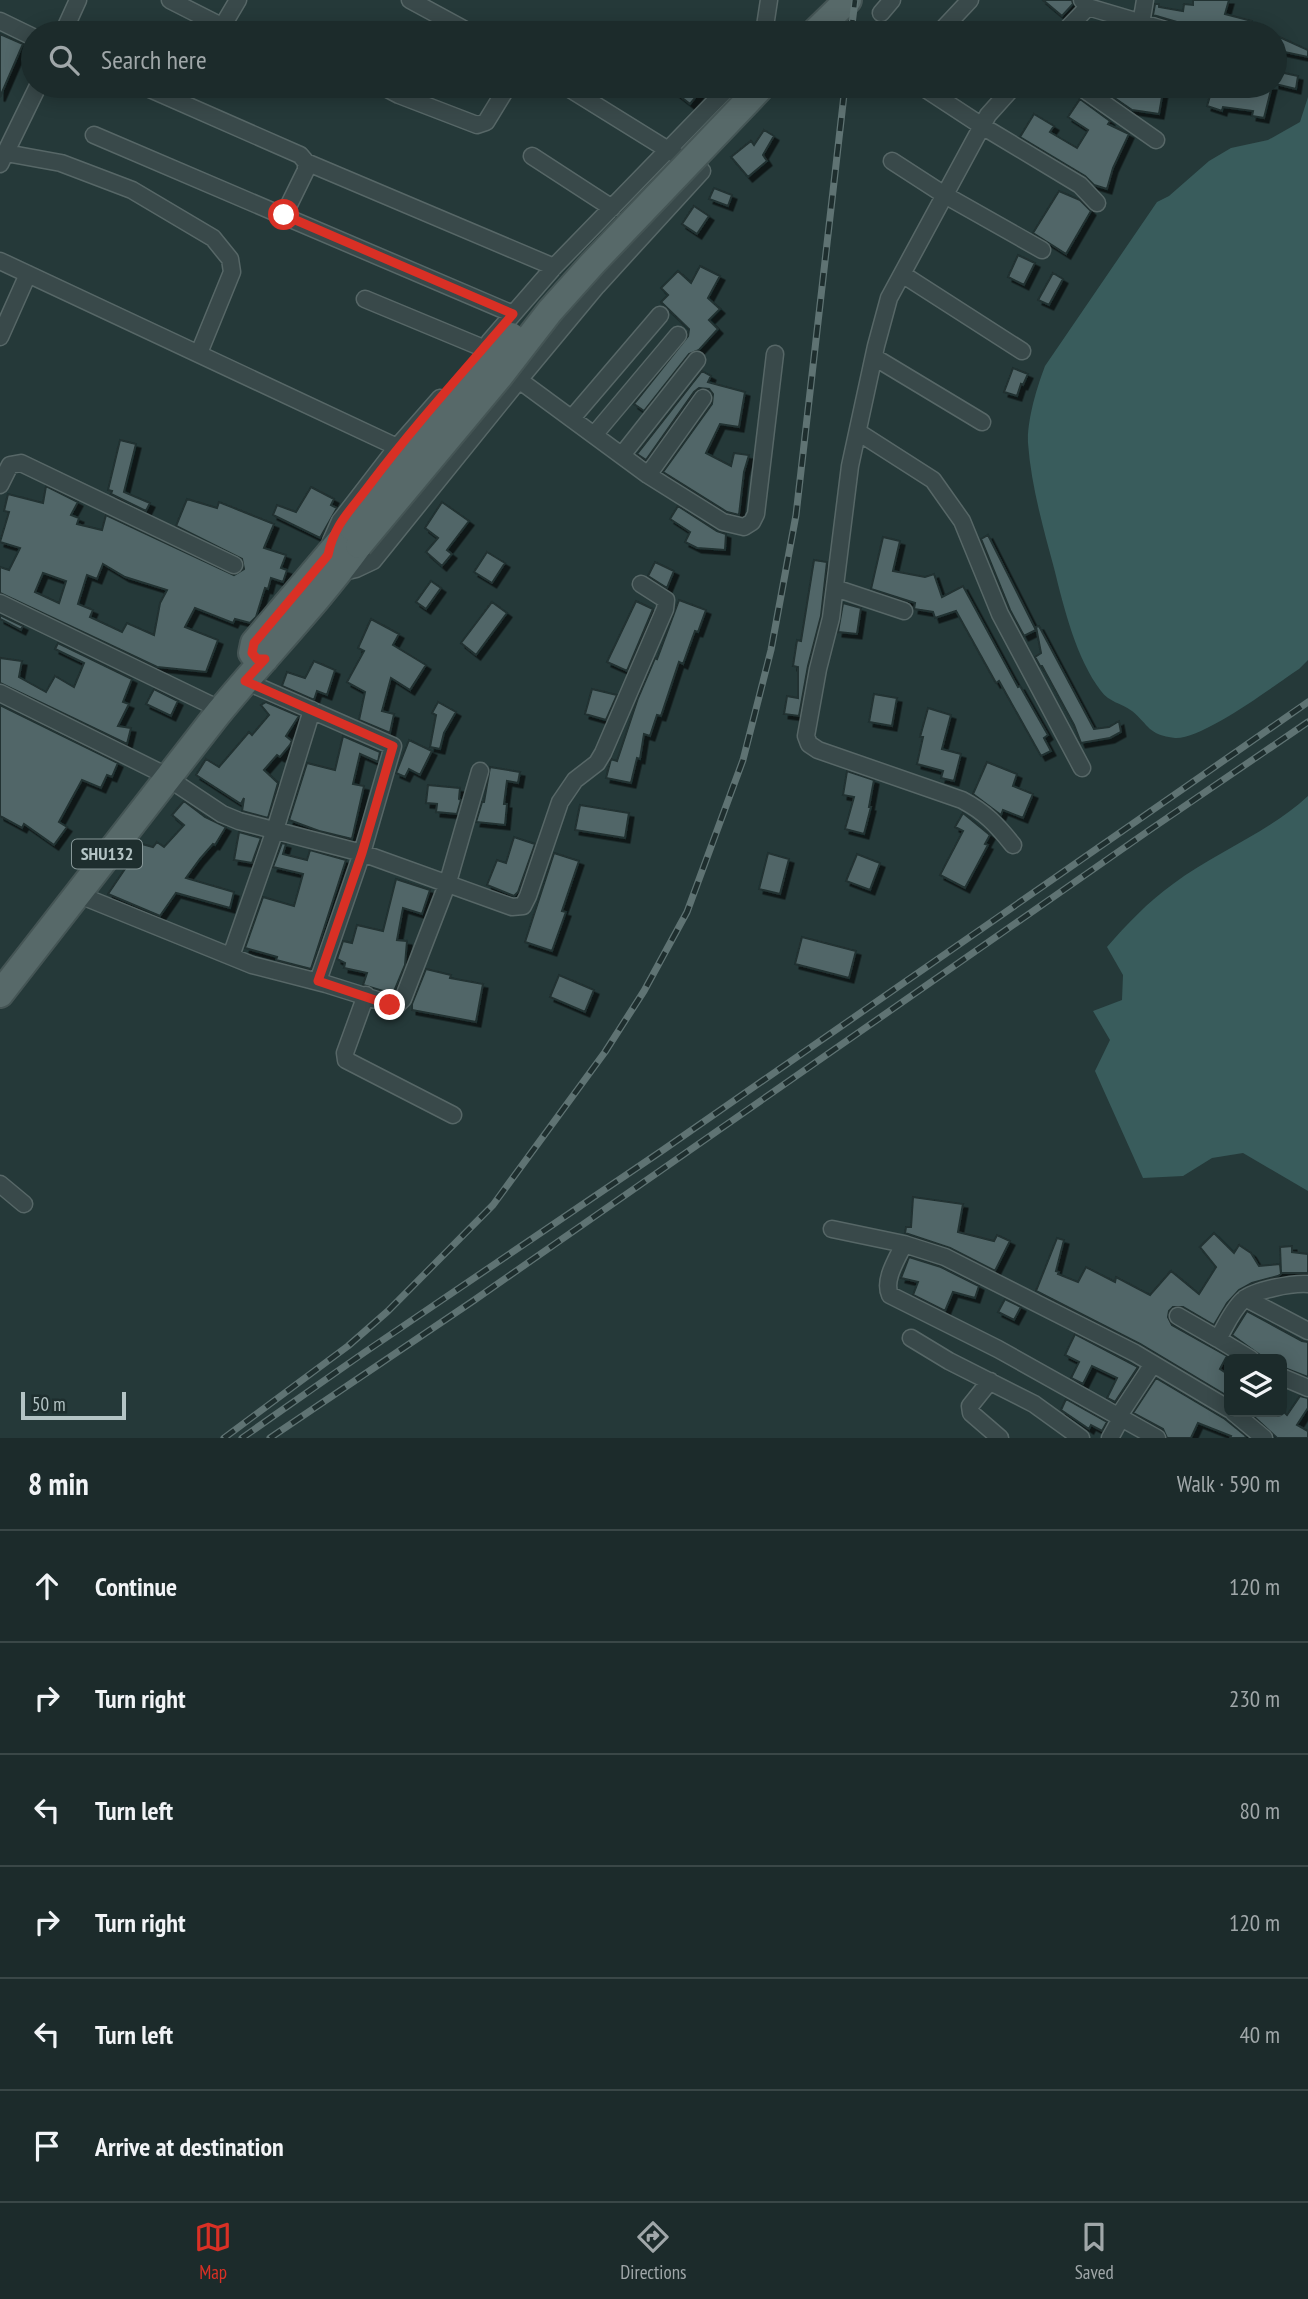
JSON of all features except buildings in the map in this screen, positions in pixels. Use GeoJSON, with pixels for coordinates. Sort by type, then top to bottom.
{"type":"FeatureCollection","features":[{"type":"Feature","properties":{"kind":"main road"},"geometry":{"type":"LineString","coordinates":[[805,21],[826,0]]}},
{"type":"Feature","properties":{"kind":"main road"},"geometry":{"type":"LineString","coordinates":[[826,21],[848,0]]}},
{"type":"Feature","properties":{"kind":"main road","name":"SHU132"},"geometry":{"type":"LineString","coordinates":[[0,994],[163,775],[245,681],[259,651],[334,564],[457,397],[593,238],[727,98]]}},
{"type":"Feature","properties":{"kind":"main road","name":"SHU132"},"geometry":{"type":"LineString","coordinates":[[353,539],[499,377],[558,302],[751,98]]}},
{"type":"Feature","properties":{"kind":"main road"},"geometry":{"type":"LineString","coordinates":[[0,976],[163,775],[209,704],[259,651]]}},
{"type":"Feature","properties":{"kind":"street"},"geometry":{"type":"LineString","coordinates":[[68,21],[78,0]]}},
{"type":"Feature","properties":{"kind":"street"},"geometry":{"type":"LineString","coordinates":[[170,0],[211,21]]}},
{"type":"Feature","properties":{"kind":"street"},"geometry":{"type":"LineString","coordinates":[[231,21],[238,0]]}},
{"type":"Feature","properties":{"kind":"street"},"geometry":{"type":"LineString","coordinates":[[766,21],[769,0]]}},
{"type":"Feature","properties":{"kind":"street"},"geometry":{"type":"LineString","coordinates":[[881,13],[892,0]]}},
{"type":"Feature","properties":{"kind":"street"},"geometry":{"type":"LineString","coordinates":[[950,21],[970,0]]}},
{"type":"Feature","properties":{"kind":"street"},"geometry":{"type":"LineString","coordinates":[[1142,21],[1145,0]]}},
{"type":"Feature","properties":{"kind":"street"},"geometry":{"type":"LineString","coordinates":[[422,3],[451,21]]}},
{"type":"Feature","properties":{"kind":"street"},"geometry":{"type":"LineString","coordinates":[[1072,21],[1085,4],[1133,21]]}},
{"type":"Feature","properties":{"kind":"street"},"geometry":{"type":"LineString","coordinates":[[0,21],[21,31]]}},
{"type":"Feature","properties":{"kind":"street"},"geometry":{"type":"LineString","coordinates":[[32,98],[3,159],[61,163],[132,190],[214,238],[230,259],[232,272],[199,353]]}},
{"type":"Feature","properties":{"kind":"street"},"geometry":{"type":"LineString","coordinates":[[170,98],[300,155],[306,162],[554,267]]}},
{"type":"Feature","properties":{"kind":"street"},"geometry":{"type":"LineString","coordinates":[[407,98],[477,125],[486,122],[501,98]]}},
{"type":"Feature","properties":{"kind":"street"},"geometry":{"type":"LineString","coordinates":[[584,98],[669,150],[702,171],[597,286],[373,561],[356,569],[334,564],[331,542],[340,521],[397,447],[554,267],[669,150],[719,98]]}},
{"type":"Feature","properties":{"kind":"street"},"geometry":{"type":"LineString","coordinates":[[939,98],[1080,185],[1097,203]]}},
{"type":"Feature","properties":{"kind":"street"},"geometry":{"type":"LineString","coordinates":[[1003,98],[988,115],[889,298],[850,466],[831,618],[818,669],[806,736],[809,744],[971,804],[993,820],[1013,845]]}},
{"type":"Feature","properties":{"kind":"street"},"geometry":{"type":"LineString","coordinates":[[1096,98],[1156,140]]}},
{"type":"Feature","properties":{"kind":"street"},"geometry":{"type":"LineString","coordinates":[[94,135],[513,314]]}},
{"type":"Feature","properties":{"kind":"street"},"geometry":{"type":"LineString","coordinates":[[532,156],[612,208]]}},
{"type":"Feature","properties":{"kind":"street"},"geometry":{"type":"LineString","coordinates":[[892,161],[943,194],[1042,250]]}},
{"type":"Feature","properties":{"kind":"street"},"geometry":{"type":"LineString","coordinates":[[284,215],[306,170],[306,162]]}},
{"type":"Feature","properties":{"kind":"street"},"geometry":{"type":"LineString","coordinates":[[0,261],[397,447]]}},
{"type":"Feature","properties":{"kind":"street"},"geometry":{"type":"LineString","coordinates":[[0,337],[28,274]]}},
{"type":"Feature","properties":{"kind":"street"},"geometry":{"type":"LineString","coordinates":[[902,274],[1022,351]]}},
{"type":"Feature","properties":{"kind":"street"},"geometry":{"type":"LineString","coordinates":[[365,299],[484,348]]}},
{"type":"Feature","properties":{"kind":"street"},"geometry":{"type":"LineString","coordinates":[[572,418],[660,315]]}},
{"type":"Feature","properties":{"kind":"street"},"geometry":{"type":"LineString","coordinates":[[594,435],[678,335]]}},
{"type":"Feature","properties":{"kind":"street"},"geometry":{"type":"LineString","coordinates":[[519,380],[648,475],[723,522],[744,527],[752,522],[756,514],[775,355]]}},
{"type":"Feature","properties":{"kind":"street"},"geometry":{"type":"LineString","coordinates":[[874,357],[982,422]]}},
{"type":"Feature","properties":{"kind":"street"},"geometry":{"type":"LineString","coordinates":[[622,454],[697,360]]}},
{"type":"Feature","properties":{"kind":"street"},"geometry":{"type":"LineString","coordinates":[[648,475],[703,398]]}},
{"type":"Feature","properties":{"kind":"street"},"geometry":{"type":"LineString","coordinates":[[858,432],[933,480],[962,521],[1000,614],[1082,768]]}},
{"type":"Feature","properties":{"kind":"street"},"geometry":{"type":"LineString","coordinates":[[0,485],[10,465],[21,463],[234,565]]}},
{"type":"Feature","properties":{"kind":"street"},"geometry":{"type":"LineString","coordinates":[[0,693],[163,775],[222,814],[239,821],[362,853],[512,907],[523,906],[561,802],[575,780],[597,763],[603,753],[665,609],[666,600],[641,584]]}},
{"type":"Feature","properties":{"kind":"street"},"geometry":{"type":"LineString","coordinates":[[835,588],[904,611]]}},
{"type":"Feature","properties":{"kind":"street"},"geometry":{"type":"LineString","coordinates":[[0,603],[209,704]]}},
{"type":"Feature","properties":{"kind":"street"},"geometry":{"type":"LineString","coordinates":[[245,681],[393,746],[362,853],[318,981]]}},
{"type":"Feature","properties":{"kind":"street"},"geometry":{"type":"LineString","coordinates":[[231,957],[275,830],[312,709]]}},
{"type":"Feature","properties":{"kind":"street"},"geometry":{"type":"LineString","coordinates":[[77,894],[252,965],[318,981],[390,1005],[400,1004],[448,883],[480,771]]}},
{"type":"Feature","properties":{"kind":"street"},"geometry":{"type":"LineString","coordinates":[[366,995],[345,1054],[346,1060],[453,1115]]}},
{"type":"Feature","properties":{"kind":"street"},"geometry":{"type":"LineString","coordinates":[[0,1184],[24,1204]]}},
{"type":"Feature","properties":{"kind":"street"},"geometry":{"type":"LineString","coordinates":[[832,1229],[904,1244],[945,1257],[1153,1364],[1224,1406]]}},
{"type":"Feature","properties":{"kind":"street"},"geometry":{"type":"LineString","coordinates":[[904,1244],[888,1280],[890,1295],[998,1349],[1157,1438]]}},
{"type":"Feature","properties":{"kind":"street"},"geometry":{"type":"LineString","coordinates":[[1218,1339],[1245,1297],[1295,1283],[1308,1284]]}},
{"type":"Feature","properties":{"kind":"street"},"geometry":{"type":"LineString","coordinates":[[1245,1297],[1308,1331]]}},
{"type":"Feature","properties":{"kind":"street"},"geometry":{"type":"LineString","coordinates":[[1178,1316],[1243,1354]]}},
{"type":"Feature","properties":{"kind":"street"},"geometry":{"type":"LineString","coordinates":[[911,1338],[949,1361],[1034,1404],[1081,1438]]}},
{"type":"Feature","properties":{"kind":"street"},"geometry":{"type":"LineString","coordinates":[[1110,1438],[1153,1364]]}},
{"type":"Feature","properties":{"kind":"street"},"geometry":{"type":"LineString","coordinates":[[1287,1379],[1308,1388]]}},
{"type":"Feature","properties":{"kind":"street"},"geometry":{"type":"LineString","coordinates":[[990,1381],[970,1406],[971,1413],[1000,1438]]}},
{"type":"Feature","properties":{"kind":"street"},"geometry":{"type":"LineString","coordinates":[[1239,1417],[1264,1438]]}},
{"type":"Feature","properties":{"kind":"water"},"geometry":{"type":"Polygon","coordinates":[[[1308,97],[1308,660],[1299,669],[1220,721],[1187,736],[1166,737],[1154,732],[1132,711],[1104,695],[1092,678],[1078,648],[1062,599],[1035,490],[1028,443],[1031,414],[1045,366],[1157,202],[1169,196],[1209,161],[1231,148],[1268,140],[1300,122],[1308,97]]]}},
{"type":"Feature","properties":{"kind":"water"},"geometry":{"type":"Polygon","coordinates":[[[1308,796],[1308,1191],[1243,1153],[1212,1158],[1183,1176],[1143,1178],[1095,1071],[1110,1040],[1093,1011],[1122,1000],[1123,975],[1107,947],[1164,891],[1276,821],[1308,796]]]}},
{"type":"Feature","properties":{"kind":"railway"},"geometry":{"type":"LineString","coordinates":[[852,21],[855,0]]}},
{"type":"Feature","properties":{"kind":"railway"},"geometry":{"type":"LineString","coordinates":[[224,1438],[348,1346],[388,1311],[493,1205],[605,1052],[644,991],[687,912],[743,760],[771,650],[796,515],[844,98]]}},
{"type":"Feature","properties":{"kind":"railway"},"geometry":{"type":"LineString","coordinates":[[242,1438],[663,1150],[1308,702]]}},
{"type":"Feature","properties":{"kind":"railway"},"geometry":{"type":"LineString","coordinates":[[270,1438],[473,1301],[1308,722]]}},
{"type":"Feature","properties":{"kind":"route"},"geometry":{"type":"LineString","coordinates":[[284,215],[513,314],[397,447],[340,521],[328,555],[254,643],[252,653],[257,659],[265,659],[245,681],[393,746],[362,853],[318,981],[390,1005]]}}]}
